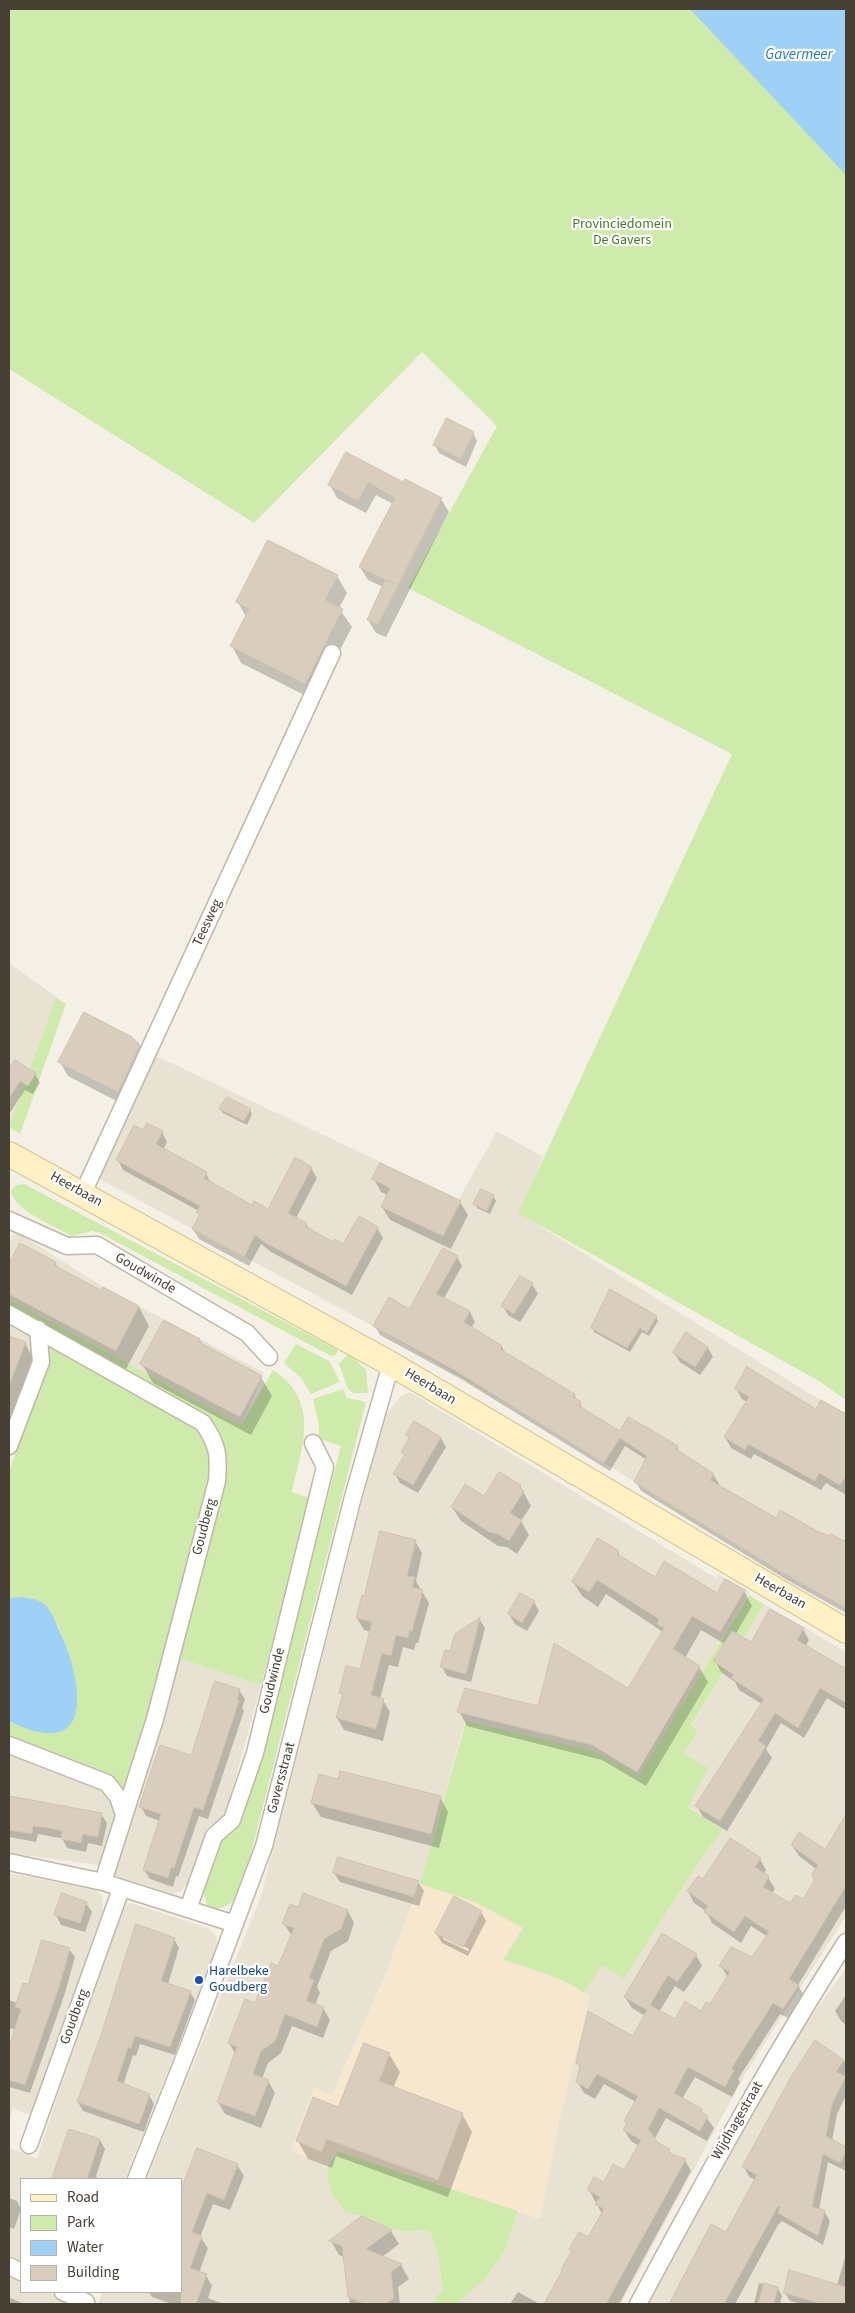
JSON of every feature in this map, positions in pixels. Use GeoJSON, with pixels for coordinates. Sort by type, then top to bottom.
{"type":"FeatureCollection","features":[{"type":"Feature","properties":{"kind":"street","name":"Teesweg"},"geometry":{"type":"LineString","coordinates":[[83,1193],[332,652]]}},
{"type":"Feature","properties":{"kind":"street","name":"Heerbaan"},"geometry":{"type":"LineString","coordinates":[[9,1155],[83,1193],[391,1364],[846,1630]]}},
{"type":"Feature","properties":{"kind":"street","name":"Goudwinde"},"geometry":{"type":"LineString","coordinates":[[9,1220],[67,1246],[97,1245],[247,1333],[269,1358]]}},
{"type":"Feature","properties":{"kind":"street","name":"Goudberg"},"geometry":{"type":"LineString","coordinates":[[9,1314],[204,1423],[214,1438],[219,1454],[217,1481],[155,1719],[103,1882]]}},
{"type":"Feature","properties":{"kind":"street"},"geometry":{"type":"LineString","coordinates":[[9,1446],[41,1362],[38,1329]]}},
{"type":"Feature","properties":{"kind":"street","name":"Gaversstraat"},"geometry":{"type":"LineString","coordinates":[[136,2178],[264,1846],[353,1497],[391,1364]]}},
{"type":"Feature","properties":{"kind":"street","name":"Goudwinde"},"geometry":{"type":"LineString","coordinates":[[188,1909],[214,1836],[232,1820],[255,1753],[325,1467],[313,1443]]}},
{"type":"Feature","properties":{"kind":"street"},"geometry":{"type":"LineString","coordinates":[[9,1745],[107,1783],[118,1796],[124,1815]]}},
{"type":"Feature","properties":{"kind":"street"},"geometry":{"type":"LineString","coordinates":[[9,1862],[103,1882],[235,1924]]}},
{"type":"Feature","properties":{"kind":"street","name":"Goudberg"},"geometry":{"type":"LineString","coordinates":[[29,2145],[121,1889]]}},
{"type":"Feature","properties":{"kind":"street","name":"Wijdhagestraat"},"geometry":{"type":"LineString","coordinates":[[638,2304],[716,2158],[798,2017],[846,1942]]}},
{"type":"Feature","properties":{"kind":"street"},"geometry":{"type":"LineString","coordinates":[[67,2293],[88,2300]]}},
{"type":"Feature","properties":{"kind":"shaded area"},"geometry":{"type":"Polygon","coordinates":[[[9,963],[56,997],[9,1127],[9,963]]]}},
{"type":"Feature","properties":{"kind":"shaded area"},"geometry":{"type":"Polygon","coordinates":[[[154,1055],[459,1199],[497,1131],[543,1157],[519,1213],[812,1395],[846,1413],[846,1608],[702,1523],[516,1409],[373,1326],[98,1178],[154,1055]]]}},
{"type":"Feature","properties":{"kind":"shaded area"},"geometry":{"type":"Polygon","coordinates":[[[15,1231],[103,1287],[264,1373],[241,1425],[9,1299],[9,1242],[15,1231]]]}},
{"type":"Feature","properties":{"kind":"shaded area"},"geometry":{"type":"Polygon","coordinates":[[[9,1318],[30,1333],[36,1352],[9,1428],[9,1318]]]}},
{"type":"Feature","properties":{"kind":"shaded area"},"geometry":{"type":"Polygon","coordinates":[[[410,1392],[716,1578],[718,1574],[750,1592],[639,1776],[594,1751],[465,1721],[420,1884],[384,1978],[332,2095],[314,2088],[291,2150],[327,2168],[328,2179],[345,2212],[362,2216],[386,2227],[408,2232],[423,2230],[430,2232],[438,2254],[442,2289],[432,2304],[98,2304],[102,2293],[182,2293],[182,2178],[147,2178],[261,1896],[383,1419],[399,1398],[410,1392]]]}},
{"type":"Feature","properties":{"kind":"shaded area"},"geometry":{"type":"Polygon","coordinates":[[[764,1604],[846,1652],[846,1916],[744,2076],[621,2304],[456,2304],[505,2251],[518,2211],[540,2219],[559,2121],[590,1996],[584,1993],[602,1964],[624,1979],[701,1859],[723,1830],[688,1806],[684,1754],[698,1731],[691,1727],[764,1604]]]}},
{"type":"Feature","properties":{"kind":"shaded area"},"geometry":{"type":"Polygon","coordinates":[[[178,1658],[261,1685],[225,1816],[207,1828],[191,1879],[181,1891],[173,1894],[111,1874],[178,1658]]]}},
{"type":"Feature","properties":{"kind":"shaded area"},"geometry":{"type":"Polygon","coordinates":[[[9,1752],[104,1789],[113,1800],[117,1812],[99,1865],[9,1853],[9,1752]]]}},
{"type":"Feature","properties":{"kind":"shaded area"},"geometry":{"type":"Polygon","coordinates":[[[9,1873],[95,1890],[102,1896],[103,1910],[33,2116],[13,2108],[9,2121],[9,1873]]]}},
{"type":"Feature","properties":{"kind":"shaded area"},"geometry":{"type":"Polygon","coordinates":[[[420,1884],[475,1902],[523,1928],[504,1960],[542,1972],[590,1996],[559,2121],[540,2219],[338,2152],[327,2168],[291,2150],[314,2088],[332,2095],[384,1979],[420,1884]]]}},
{"type":"Feature","properties":{"kind":"shaded area"},"geometry":{"type":"Polygon","coordinates":[[[131,1903],[208,1928],[215,1934],[218,1945],[125,2178],[20,2178],[20,2260],[9,2255],[9,2148],[37,2158],[119,1913],[123,1907],[131,1903]]]}},
{"type":"Feature","properties":{"kind":"shaded area"},"geometry":{"type":"Polygon","coordinates":[[[846,1968],[846,2304],[647,2304],[789,2048],[846,1968]]]}},
{"type":"Feature","properties":{"kind":"shaded area"},"geometry":{"type":"Polygon","coordinates":[[[9,2276],[20,2281],[20,2293],[49,2293],[64,2299],[67,2304],[9,2304],[9,2276]]]}},
{"type":"Feature","properties":{"kind":"green space","name":"Provinciedomein De Gavers"},"geometry":{"type":"Polygon","coordinates":[[[9,9],[846,9],[846,1400],[819,1381],[518,1213],[732,754],[408,588],[497,426],[422,352],[254,523],[9,369],[9,9]]]}},
{"type":"Feature","properties":{"kind":"green space"},"geometry":{"type":"Polygon","coordinates":[[[56,997],[66,1004],[20,1134],[9,1127],[56,997]]]}},
{"type":"Feature","properties":{"kind":"green space"},"geometry":{"type":"Polygon","coordinates":[[[24,1184],[338,1350],[336,1355],[331,1356],[100,1233],[92,1231],[72,1236],[36,1217],[26,1211],[13,1197],[11,1190],[16,1185],[24,1184]]]}},
{"type":"Feature","properties":{"kind":"green space"},"geometry":{"type":"Polygon","coordinates":[[[9,1299],[241,1425],[273,1370],[288,1382],[298,1396],[303,1410],[303,1442],[292,1492],[310,1498],[261,1685],[178,1658],[223,1482],[225,1455],[217,1433],[206,1417],[9,1306],[9,1299]]]}},
{"type":"Feature","properties":{"kind":"green space"},"geometry":{"type":"Polygon","coordinates":[[[48,1344],[192,1424],[204,1436],[211,1453],[211,1477],[158,1686],[123,1795],[58,1757],[9,1737],[9,1721],[16,1725],[70,1659],[57,1624],[43,1606],[34,1600],[23,1597],[9,1598],[9,1471],[47,1372],[48,1344]]]}},
{"type":"Feature","properties":{"kind":"green space"},"geometry":{"type":"Polygon","coordinates":[[[296,1344],[329,1361],[340,1382],[311,1394],[301,1378],[284,1363],[296,1344]]]}},
{"type":"Feature","properties":{"kind":"green space"},"geometry":{"type":"Polygon","coordinates":[[[349,1353],[366,1370],[368,1393],[353,1393],[348,1389],[339,1364],[349,1353]]]}},
{"type":"Feature","properties":{"kind":"green space"},"geometry":{"type":"Polygon","coordinates":[[[343,1389],[347,1398],[366,1402],[250,1857],[233,1902],[223,1907],[214,1908],[207,1905],[203,1890],[221,1838],[236,1828],[243,1818],[269,1727],[341,1446],[319,1439],[319,1425],[313,1399],[343,1389]]]}},
{"type":"Feature","properties":{"kind":"green space"},"geometry":{"type":"Polygon","coordinates":[[[749,1595],[764,1604],[691,1726],[698,1731],[684,1754],[708,1768],[688,1807],[723,1830],[701,1859],[624,1979],[602,1965],[584,1993],[555,1977],[503,1960],[523,1928],[475,1902],[420,1884],[466,1721],[594,1751],[639,1775],[749,1595]]]}},
{"type":"Feature","properties":{"kind":"green space"},"geometry":{"type":"Polygon","coordinates":[[[338,2152],[518,2211],[505,2251],[485,2279],[456,2304],[432,2304],[442,2289],[438,2254],[430,2232],[423,2230],[408,2232],[386,2227],[362,2216],[345,2212],[332,2194],[328,2179],[327,2168],[338,2152]]]}},
{"type":"Feature","properties":{"kind":"water","name":"Gavermeer"},"geometry":{"type":"Polygon","coordinates":[[[690,9],[846,9],[846,175],[690,9]]]}},
{"type":"Feature","properties":{"kind":"water"},"geometry":{"type":"Polygon","coordinates":[[[23,1597],[40,1602],[50,1611],[64,1641],[74,1672],[77,1695],[75,1715],[71,1724],[64,1730],[55,1733],[36,1731],[9,1721],[9,1598],[23,1597]]]}},
{"type":"Feature","properties":{"kind":"building"},"geometry":{"type":"Polygon","coordinates":[[[447,418],[474,432],[461,459],[433,445],[447,418]]]}},
{"type":"Feature","properties":{"kind":"building"},"geometry":{"type":"Polygon","coordinates":[[[346,452],[403,482],[405,479],[442,498],[378,625],[367,620],[385,580],[394,584],[359,567],[395,498],[368,482],[358,501],[328,485],[346,452]]]}},
{"type":"Feature","properties":{"kind":"building"},"geometry":{"type":"Polygon","coordinates":[[[268,540],[338,575],[325,600],[343,609],[305,684],[230,646],[249,609],[236,602],[268,540]]]}},
{"type":"Feature","properties":{"kind":"building"},"geometry":{"type":"Polygon","coordinates":[[[84,1012],[132,1037],[140,1045],[118,1092],[58,1062],[84,1012]]]}},
{"type":"Feature","properties":{"kind":"building"},"geometry":{"type":"Polygon","coordinates":[[[15,1060],[36,1073],[28,1086],[20,1081],[9,1098],[9,1069],[15,1060]]]}},
{"type":"Feature","properties":{"kind":"building"},"geometry":{"type":"Polygon","coordinates":[[[227,1097],[251,1109],[244,1121],[219,1109],[227,1097]]]}},
{"type":"Feature","properties":{"kind":"building"},"geometry":{"type":"Polygon","coordinates":[[[147,1123],[163,1131],[156,1144],[207,1172],[204,1178],[252,1205],[254,1201],[268,1209],[295,1157],[312,1167],[288,1213],[307,1223],[305,1226],[333,1242],[335,1239],[343,1244],[359,1216],[378,1227],[346,1286],[264,1242],[255,1235],[244,1257],[192,1229],[200,1214],[196,1212],[200,1206],[116,1160],[134,1125],[143,1130],[147,1123]]]}},
{"type":"Feature","properties":{"kind":"building"},"geometry":{"type":"Polygon","coordinates":[[[380,1163],[461,1201],[443,1236],[381,1207],[390,1188],[372,1179],[380,1163]]]}},
{"type":"Feature","properties":{"kind":"building"},"geometry":{"type":"Polygon","coordinates":[[[481,1189],[494,1195],[487,1211],[473,1204],[481,1189]]]}},
{"type":"Feature","properties":{"kind":"building"},"geometry":{"type":"Polygon","coordinates":[[[20,1243],[56,1262],[54,1265],[100,1290],[103,1287],[139,1306],[116,1351],[9,1294],[9,1264],[20,1243]]]}},
{"type":"Feature","properties":{"kind":"building"},"geometry":{"type":"Polygon","coordinates":[[[443,1248],[458,1256],[436,1294],[470,1311],[464,1322],[502,1346],[500,1349],[575,1394],[573,1397],[581,1402],[579,1406],[620,1431],[628,1417],[678,1446],[676,1449],[714,1474],[710,1480],[776,1518],[780,1510],[817,1531],[830,1536],[831,1534],[846,1542],[846,1608],[780,1571],[634,1482],[647,1456],[620,1438],[604,1463],[454,1370],[373,1326],[389,1297],[409,1309],[443,1248]]]}},
{"type":"Feature","properties":{"kind":"building"},"geometry":{"type":"Polygon","coordinates":[[[520,1276],[533,1283],[514,1314],[501,1306],[520,1276]]]}},
{"type":"Feature","properties":{"kind":"building"},"geometry":{"type":"Polygon","coordinates":[[[610,1289],[657,1316],[647,1333],[640,1328],[627,1348],[591,1328],[610,1289]]]}},
{"type":"Feature","properties":{"kind":"building"},"geometry":{"type":"Polygon","coordinates":[[[164,1320],[200,1339],[199,1342],[262,1376],[240,1417],[140,1364],[164,1320]]]}},
{"type":"Feature","properties":{"kind":"building"},"geometry":{"type":"Polygon","coordinates":[[[686,1332],[708,1347],[695,1367],[673,1353],[686,1332]]]}},
{"type":"Feature","properties":{"kind":"building"},"geometry":{"type":"Polygon","coordinates":[[[9,1336],[26,1342],[10,1383],[9,1383],[9,1336]]]}},
{"type":"Feature","properties":{"kind":"building"},"geometry":{"type":"Polygon","coordinates":[[[747,1367],[816,1409],[821,1400],[846,1414],[846,1476],[840,1485],[819,1473],[815,1481],[748,1444],[745,1450],[724,1437],[749,1397],[735,1389],[747,1367]]]}},
{"type":"Feature","properties":{"kind":"building"},"geometry":{"type":"Polygon","coordinates":[[[414,1421],[441,1437],[413,1485],[393,1474],[405,1454],[401,1452],[410,1437],[406,1435],[414,1421]]]}},
{"type":"Feature","properties":{"kind":"building"},"geometry":{"type":"Polygon","coordinates":[[[499,1472],[521,1485],[520,1488],[524,1491],[510,1513],[522,1520],[509,1541],[498,1534],[489,1532],[451,1507],[465,1484],[484,1496],[499,1472]]]}},
{"type":"Feature","properties":{"kind":"building"},"geometry":{"type":"Polygon","coordinates":[[[380,1531],[416,1540],[407,1576],[415,1577],[412,1587],[423,1590],[412,1631],[409,1631],[408,1638],[396,1635],[391,1656],[382,1653],[371,1695],[384,1699],[376,1729],[336,1718],[343,1694],[339,1693],[346,1666],[360,1669],[372,1622],[356,1618],[362,1595],[364,1596],[380,1531]]]}},
{"type":"Feature","properties":{"kind":"building"},"geometry":{"type":"Polygon","coordinates":[[[598,1538],[619,1551],[617,1554],[655,1577],[664,1561],[717,1593],[725,1579],[745,1590],[720,1632],[692,1616],[673,1649],[700,1666],[637,1772],[592,1745],[457,1712],[465,1688],[538,1706],[554,1643],[628,1688],[664,1628],[657,1624],[659,1619],[597,1580],[589,1592],[572,1582],[598,1538]]]}},
{"type":"Feature","properties":{"kind":"building"},"geometry":{"type":"Polygon","coordinates":[[[520,1593],[535,1601],[522,1623],[508,1614],[520,1593]]]}},
{"type":"Feature","properties":{"kind":"building"},"geometry":{"type":"Polygon","coordinates":[[[770,1609],[804,1628],[797,1640],[846,1669],[846,1703],[820,1688],[798,1728],[775,1713],[758,1741],[766,1746],[720,1821],[695,1806],[764,1699],[731,1678],[734,1675],[713,1661],[732,1631],[751,1642],[770,1609]]]}},
{"type":"Feature","properties":{"kind":"building"},"geometry":{"type":"Polygon","coordinates":[[[480,1618],[466,1674],[440,1667],[445,1650],[450,1651],[455,1634],[480,1618]]]}},
{"type":"Feature","properties":{"kind":"building"},"geometry":{"type":"Polygon","coordinates":[[[215,1681],[240,1689],[237,1700],[239,1701],[203,1810],[194,1807],[174,1868],[171,1867],[168,1878],[143,1870],[161,1814],[139,1807],[160,1745],[191,1755],[215,1681]]]}},
{"type":"Feature","properties":{"kind":"building"},"geometry":{"type":"Polygon","coordinates":[[[340,1771],[441,1796],[431,1834],[311,1803],[319,1774],[338,1779],[340,1771]]]}},
{"type":"Feature","properties":{"kind":"building"},"geometry":{"type":"Polygon","coordinates":[[[9,1796],[102,1813],[98,1837],[83,1834],[81,1843],[61,1839],[62,1831],[48,1828],[33,1826],[32,1834],[9,1830],[9,1796]]]}},
{"type":"Feature","properties":{"kind":"building"},"geometry":{"type":"Polygon","coordinates":[[[846,1815],[846,1886],[789,1979],[799,1985],[783,2009],[773,2003],[731,2069],[734,2070],[725,2087],[688,2067],[674,2093],[702,2109],[701,2112],[708,2116],[700,2131],[659,2108],[648,2129],[658,2143],[670,2149],[669,2153],[686,2159],[606,2304],[544,2304],[562,2271],[572,2250],[569,2249],[579,2232],[588,2237],[604,2209],[595,2204],[600,2197],[587,2190],[594,2177],[604,2182],[613,2164],[624,2170],[641,2140],[623,2130],[627,2123],[624,2121],[638,2096],[597,2074],[588,2089],[576,2082],[580,2065],[576,2063],[588,2011],[633,2036],[647,2010],[624,1997],[662,1933],[697,1954],[677,1982],[668,1975],[650,2005],[675,2019],[685,2001],[701,2011],[706,2002],[710,2004],[730,1972],[719,1966],[731,1947],[752,1957],[769,1932],[745,1916],[734,1932],[704,1912],[708,1906],[687,1891],[698,1876],[703,1879],[730,1838],[761,1858],[755,1867],[769,1876],[763,1887],[790,1903],[796,1895],[803,1899],[814,1881],[812,1874],[818,1865],[791,1845],[799,1832],[825,1849],[846,1815]]]}},
{"type":"Feature","properties":{"kind":"building"},"geometry":{"type":"Polygon","coordinates":[[[338,1857],[419,1881],[414,1897],[333,1873],[338,1857]]]}},
{"type":"Feature","properties":{"kind":"building"},"geometry":{"type":"Polygon","coordinates":[[[62,1893],[87,1902],[80,1923],[54,1915],[62,1893]]]}},
{"type":"Feature","properties":{"kind":"building"},"geometry":{"type":"Polygon","coordinates":[[[303,1893],[348,1910],[341,1929],[324,1939],[309,1978],[314,1980],[306,2001],[324,2007],[317,2027],[285,2014],[275,2041],[261,2051],[253,2074],[269,2080],[255,2116],[217,2102],[237,2047],[228,2043],[245,1999],[255,2003],[271,1963],[278,1966],[294,1928],[282,1924],[290,1904],[298,1907],[303,1893]]]}},
{"type":"Feature","properties":{"kind":"building"},"geometry":{"type":"Polygon","coordinates":[[[454,1896],[482,1911],[463,1947],[435,1933],[454,1896]]]}},
{"type":"Feature","properties":{"kind":"building"},"geometry":{"type":"Polygon","coordinates":[[[136,1924],[175,1938],[161,1981],[191,1991],[170,2047],[135,2036],[131,2048],[128,2047],[117,2081],[150,2094],[139,2124],[77,2102],[102,2032],[136,1924]]]}},
{"type":"Feature","properties":{"kind":"building"},"geometry":{"type":"Polygon","coordinates":[[[42,1940],[70,1948],[60,1984],[25,2085],[9,2080],[9,2047],[21,2009],[15,2007],[23,1983],[28,1984],[42,1940]]]}},
{"type":"Feature","properties":{"kind":"building"},"geometry":{"type":"Polygon","coordinates":[[[815,2040],[844,2060],[836,2072],[846,2076],[832,2104],[826,2136],[846,2147],[846,2152],[840,2163],[823,2154],[812,2207],[825,2210],[818,2236],[778,2213],[780,2207],[778,2206],[724,2304],[669,2304],[711,2224],[726,2232],[757,2175],[742,2167],[791,2077],[815,2040]]]}},
{"type":"Feature","properties":{"kind":"building"},"geometry":{"type":"Polygon","coordinates":[[[364,2043],[390,2053],[379,2081],[463,2113],[438,2180],[326,2139],[322,2152],[296,2141],[313,2097],[338,2107],[364,2043]]]}},
{"type":"Feature","properties":{"kind":"building"},"geometry":{"type":"Polygon","coordinates":[[[69,2129],[100,2139],[87,2178],[52,2178],[69,2129]]]}},
{"type":"Feature","properties":{"kind":"building"},"geometry":{"type":"Polygon","coordinates":[[[197,2148],[238,2164],[224,2200],[207,2193],[192,2232],[202,2236],[190,2268],[207,2274],[196,2304],[181,2304],[182,2187],[197,2148]]]}},
{"type":"Feature","properties":{"kind":"building"},"geometry":{"type":"Polygon","coordinates":[[[362,2216],[392,2230],[366,2249],[402,2264],[391,2272],[394,2298],[386,2304],[365,2304],[348,2297],[342,2246],[329,2241],[362,2216]]]}},
{"type":"Feature","properties":{"kind":"building"},"geometry":{"type":"Polygon","coordinates":[[[789,2270],[846,2287],[846,2304],[822,2304],[784,2293],[789,2270]]]}},
{"type":"Feature","properties":{"kind":"building"},"geometry":{"type":"Polygon","coordinates":[[[764,2283],[778,2287],[774,2304],[758,2304],[764,2283]]]}},
{"type":"Feature","properties":{"kind":"place","name":"Harelbeke Goudberg"},"geometry":{"type":"Point","coordinates":[199,1980]}}]}
